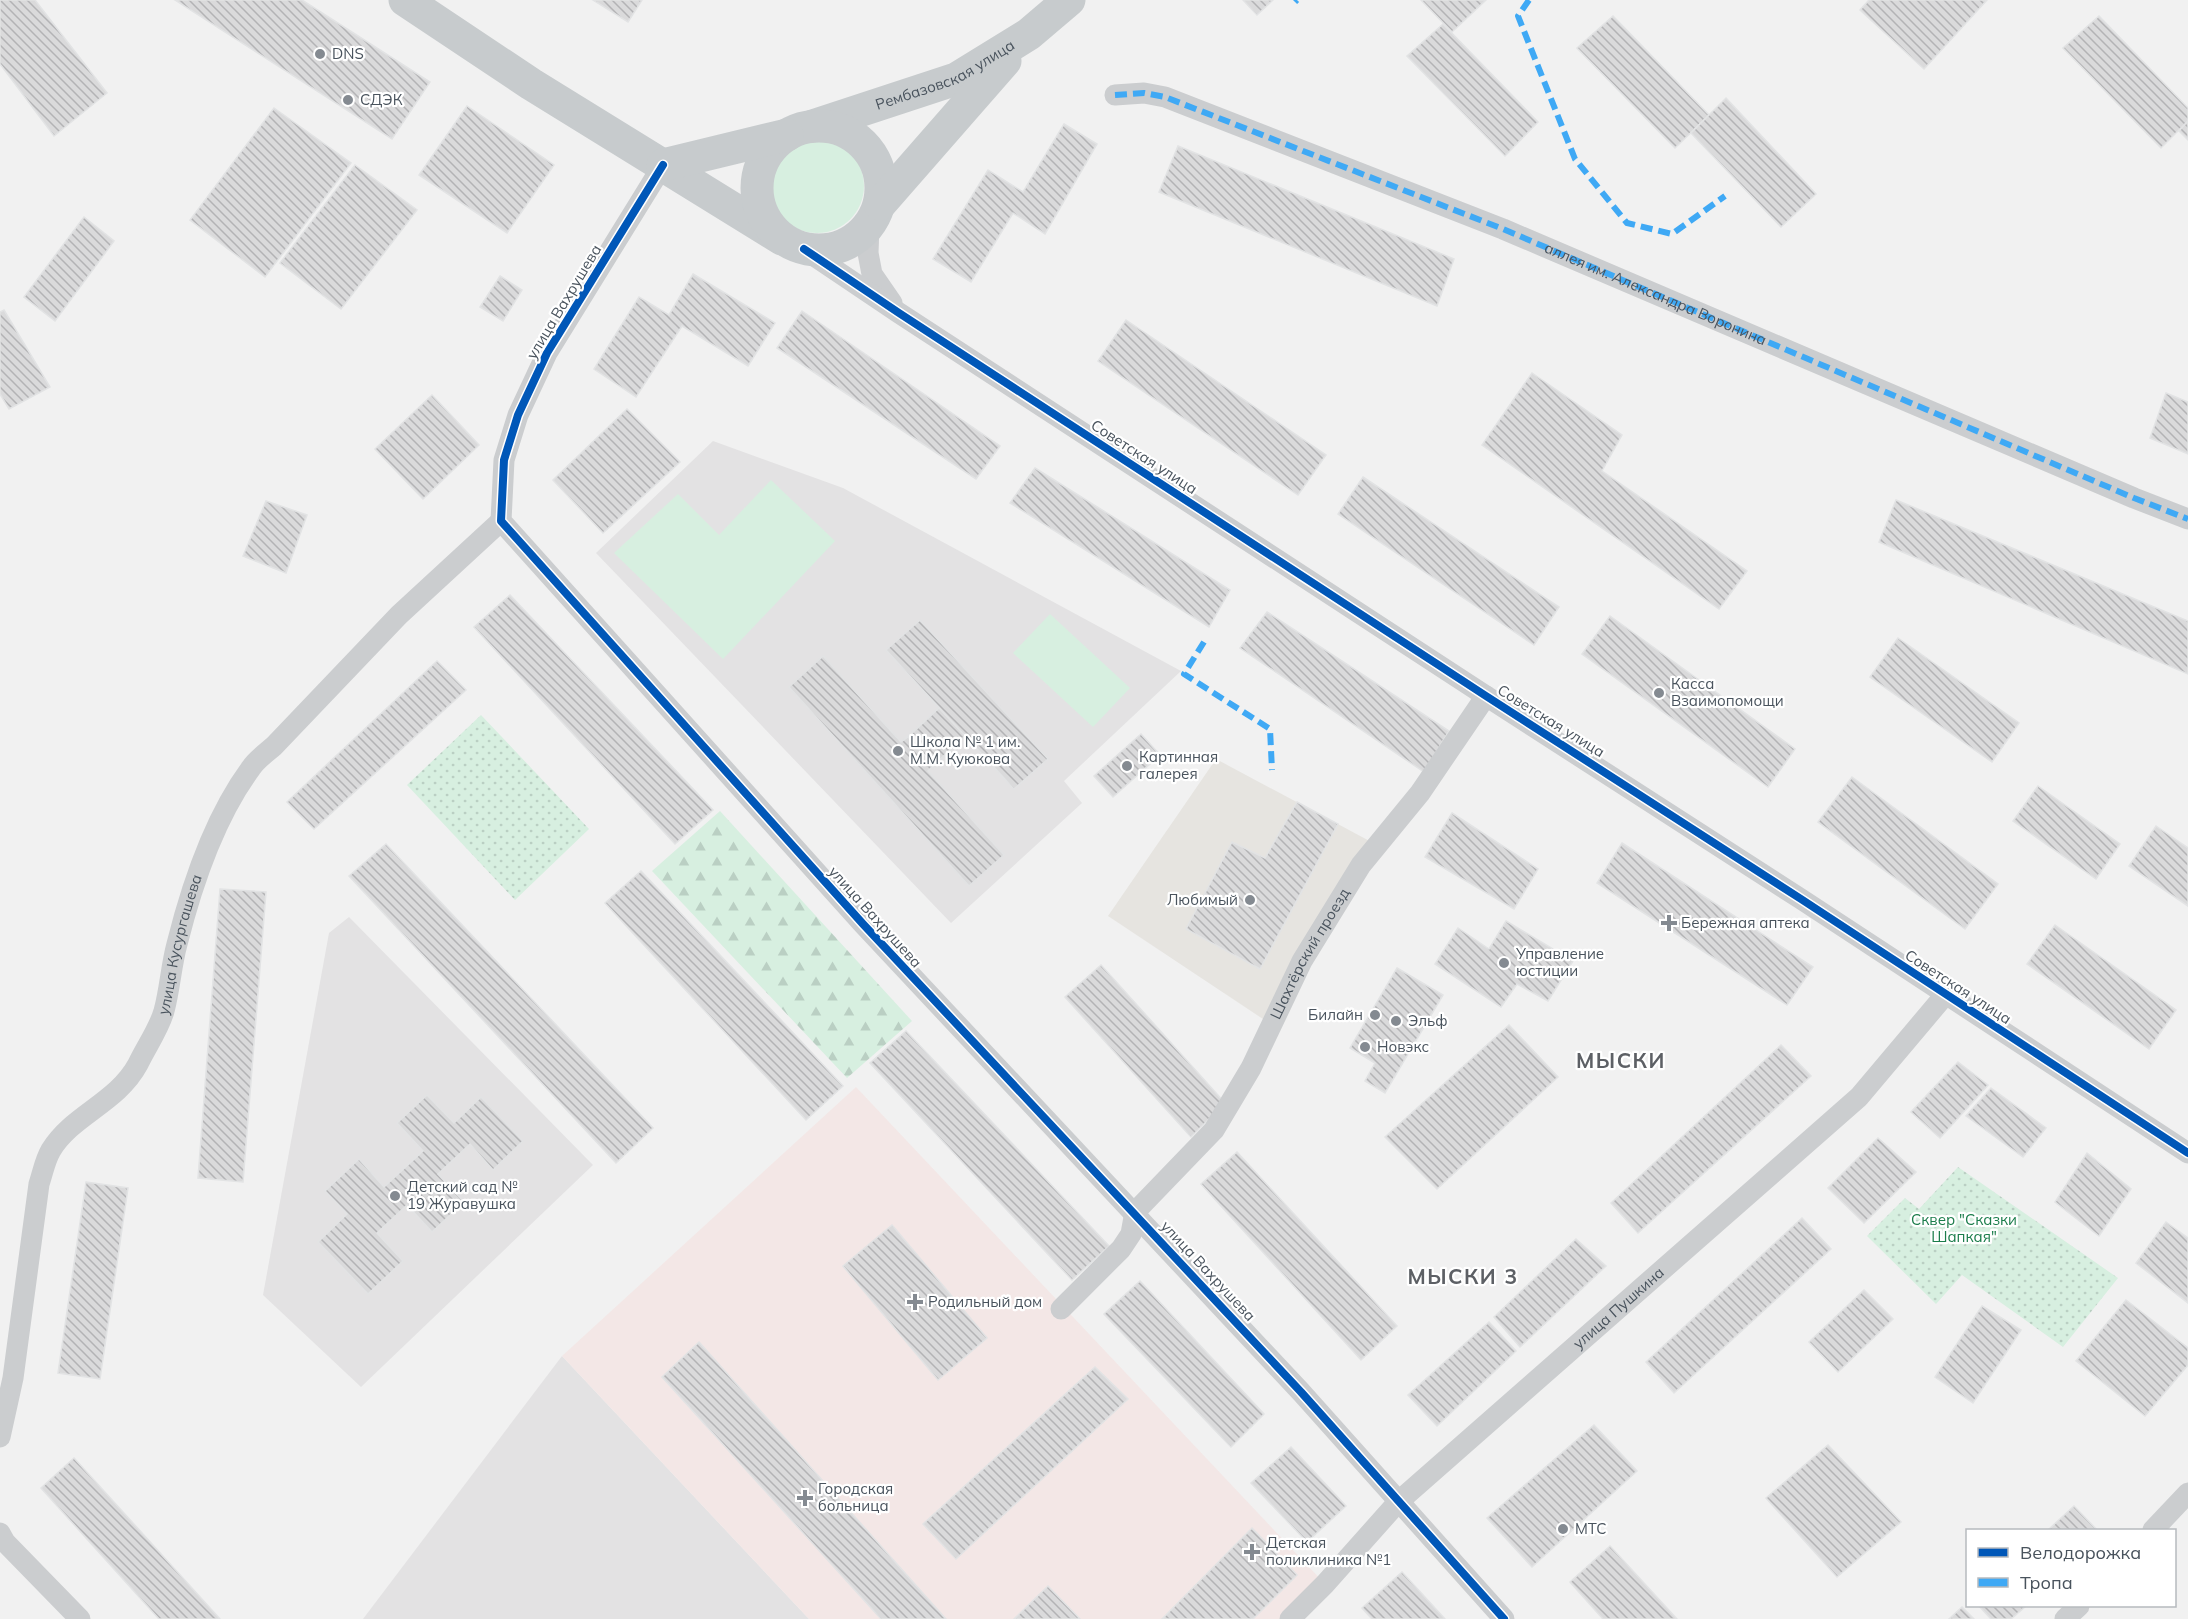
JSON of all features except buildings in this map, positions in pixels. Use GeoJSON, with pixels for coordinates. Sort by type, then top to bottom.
{"type":"FeatureCollection","features":[{"type":"Feature","properties":{"kind":"main road"},"geometry":{"type":"LineString","coordinates":[[405,0],[531,84],[793,244],[828,250],[851,242],[1029,34]]}},
{"type":"Feature","properties":{"kind":"main road","name":"Рембазовская улица"},"geometry":{"type":"LineString","coordinates":[[663,165],[799,131],[956,79],[1029,34],[1069,0]]}},
{"type":"Feature","properties":{"kind":"main road"},"geometry":{"type":"LineString","coordinates":[[793,244],[765,220],[758,189],[759,173],[769,151],[799,131],[835,128],[857,138],[873,156],[881,179],[875,215]]}},
{"type":"Feature","properties":{"kind":"street","name":"аллея им. Александра Воронина"},"geometry":{"type":"LineString","coordinates":[[1114,95],[1144,93],[1165,97],[1492,224],[2188,519]]}},
{"type":"Feature","properties":{"kind":"street","name":"улица Вахрушева"},"geometry":{"type":"LineString","coordinates":[[663,165],[547,353],[518,416],[504,460],[501,521],[863,924],[1008,1081],[1135,1212],[1301,1392],[1504,1619]]}},
{"type":"Feature","properties":{"kind":"street"},"geometry":{"type":"LineString","coordinates":[[875,215],[868,253],[872,274],[899,314]]}},
{"type":"Feature","properties":{"kind":"street","name":"Советская улица"},"geometry":{"type":"LineString","coordinates":[[793,244],[1486,696],[1742,860],[2188,1153]]}},
{"type":"Feature","properties":{"kind":"street","name":"улица Кусургашева"},"geometry":{"type":"LineString","coordinates":[[0,1437],[13,1378],[39,1184],[45,1163],[52,1148],[70,1128],[114,1095],[134,1071],[149,1043],[164,1013],[176,944],[198,877],[211,842],[237,790],[252,766],[274,746],[399,615],[501,521]]}},
{"type":"Feature","properties":{"kind":"street","name":"Шахтёрский проезд"},"geometry":{"type":"LineString","coordinates":[[1135,1212],[1214,1130],[1251,1068],[1302,961],[1361,865],[1420,793],[1486,696]]}},
{"type":"Feature","properties":{"kind":"street","name":"улица Пушкина"},"geometry":{"type":"LineString","coordinates":[[1290,1619],[1325,1584],[1398,1502],[1859,1097],[1946,995]]}},
{"type":"Feature","properties":{"kind":"street"},"geometry":{"type":"LineString","coordinates":[[1061,1309],[1121,1249],[1131,1234],[1135,1212]]}},
{"type":"Feature","properties":{"kind":"street"},"geometry":{"type":"LineString","coordinates":[[2154,1529],[2188,1493]]}},
{"type":"Feature","properties":{"kind":"street"},"geometry":{"type":"LineString","coordinates":[[0,1533],[5,1542],[80,1619]]}},
{"type":"Feature","properties":{"kind":"street"},"geometry":{"type":"LineString","coordinates":[[2065,1619],[2077,1607]]}},
{"type":"Feature","properties":{"kind":"shaded area"},"geometry":{"type":"Polygon","coordinates":[[[713,441],[843,488],[1181,671],[1064,781],[1082,803],[951,923],[596,553],[713,441]]]}},
{"type":"Feature","properties":{"kind":"shaded area"},"geometry":{"type":"Polygon","coordinates":[[[1216,759],[1377,845],[1272,1025],[1108,916],[1216,759]]]}},
{"type":"Feature","properties":{"kind":"shaded area"},"geometry":{"type":"Polygon","coordinates":[[[349,917],[593,1165],[361,1387],[263,1295],[329,933],[349,917]]]}},
{"type":"Feature","properties":{"kind":"shaded area"},"geometry":{"type":"Polygon","coordinates":[[[856,1087],[1325,1584],[1290,1619],[809,1619],[562,1356],[856,1087]]]}},
{"type":"Feature","properties":{"kind":"shaded area"},"geometry":{"type":"Polygon","coordinates":[[[562,1356],[809,1619],[363,1619],[562,1356]]]}},
{"type":"Feature","properties":{"kind":"green space"},"geometry":{"type":"Polygon","coordinates":[[[817,139],[835,143],[850,153],[860,168],[864,186],[860,204],[850,219],[835,229],[817,233],[799,229],[784,219],[774,204],[770,186],[774,168],[784,153],[799,143],[817,139]]]}},
{"type":"Feature","properties":{"kind":"green space"},"geometry":{"type":"Polygon","coordinates":[[[771,480],[835,541],[723,659],[614,553],[678,494],[719,535],[771,480]]]}},
{"type":"Feature","properties":{"kind":"green space"},"geometry":{"type":"Polygon","coordinates":[[[1050,614],[1130,688],[1093,727],[1013,653],[1050,614]]]}},
{"type":"Feature","properties":{"kind":"green space"},"geometry":{"type":"Polygon","coordinates":[[[481,715],[589,829],[515,900],[407,785],[481,715]]]}},
{"type":"Feature","properties":{"kind":"green space"},"geometry":{"type":"Polygon","coordinates":[[[720,811],[912,1021],[847,1078],[652,871],[720,811]]]}},
{"type":"Feature","properties":{"kind":"green space","name":"Сквер \"Сказки Шапкая\""},"geometry":{"type":"Polygon","coordinates":[[[1958,1167],[2118,1278],[2063,1347],[1962,1275],[1936,1304],[1867,1236],[1905,1198],[1919,1209],[1958,1167]]]}},
{"type":"Feature","properties":{"kind":"marked path"},"geometry":{"type":"LineString","coordinates":[[1529,0],[1518,16],[1575,159],[1627,223],[1672,234],[1725,196]]}},
{"type":"Feature","properties":{"kind":"marked path"},"geometry":{"type":"LineString","coordinates":[[1115,95],[1144,93],[1165,97],[1503,229],[2188,519]]}},
{"type":"Feature","properties":{"kind":"marked path"},"geometry":{"type":"LineString","coordinates":[[1204,642],[1184,674],[1270,729],[1272,770]]}},
{"type":"Feature","properties":{"kind":"cycle path"},"geometry":{"type":"LineString","coordinates":[[663,165],[547,353],[518,415],[504,460],[501,521],[863,924],[1301,1392],[1504,1619]]}},
{"type":"Feature","properties":{"kind":"cycle path"},"geometry":{"type":"LineString","coordinates":[[804,249],[2188,1153]]}},
{"type":"Feature","properties":{"kind":"place","name":"DNS"},"geometry":{"type":"Point","coordinates":[320,54]}},
{"type":"Feature","properties":{"kind":"place","name":"СДЭК"},"geometry":{"type":"Point","coordinates":[348,100]}},
{"type":"Feature","properties":{"kind":"place","name":"Касса Взаимопомощи"},"geometry":{"type":"Point","coordinates":[1659,693]}},
{"type":"Feature","properties":{"kind":"place","name":"Школа № 1 им. М.М. Куюкова"},"geometry":{"type":"Point","coordinates":[898,751]}},
{"type":"Feature","properties":{"kind":"place","name":"Картинная галерея"},"geometry":{"type":"Point","coordinates":[1127,766]}},
{"type":"Feature","properties":{"kind":"place","name":"Любимый"},"geometry":{"type":"Point","coordinates":[1250,900]}},
{"type":"Feature","properties":{"kind":"place","name":"Бережная аптека"},"geometry":{"type":"Point","coordinates":[1669,923]}},
{"type":"Feature","properties":{"kind":"place","name":"Управление юстиции"},"geometry":{"type":"Point","coordinates":[1504,963]}},
{"type":"Feature","properties":{"kind":"place","name":"Билайн"},"geometry":{"type":"Point","coordinates":[1375,1015]}},
{"type":"Feature","properties":{"kind":"place","name":"Эльф"},"geometry":{"type":"Point","coordinates":[1396,1021]}},
{"type":"Feature","properties":{"kind":"place","name":"Новэкс"},"geometry":{"type":"Point","coordinates":[1365,1047]}},
{"type":"Feature","properties":{"kind":"place","name":"Детский сад № 19 Журавушка"},"geometry":{"type":"Point","coordinates":[395,1196]}},
{"type":"Feature","properties":{"kind":"place","name":"Родильный дом"},"geometry":{"type":"Point","coordinates":[915,1302]}},
{"type":"Feature","properties":{"kind":"place","name":"Городская больница"},"geometry":{"type":"Point","coordinates":[805,1498]}},
{"type":"Feature","properties":{"kind":"place","name":"МТС"},"geometry":{"type":"Point","coordinates":[1563,1529]}},
{"type":"Feature","properties":{"kind":"place","name":"Детская поликлиника №1"},"geometry":{"type":"Point","coordinates":[1252,1552]}},
{"type":"Feature","properties":{"kind":"district","name":"МЫСКИ"},"geometry":{"type":"Point","coordinates":[1621,1061]}},
{"type":"Feature","properties":{"kind":"district","name":"МЫСКИ 3"},"geometry":{"type":"Point","coordinates":[1463,1277]}}]}
